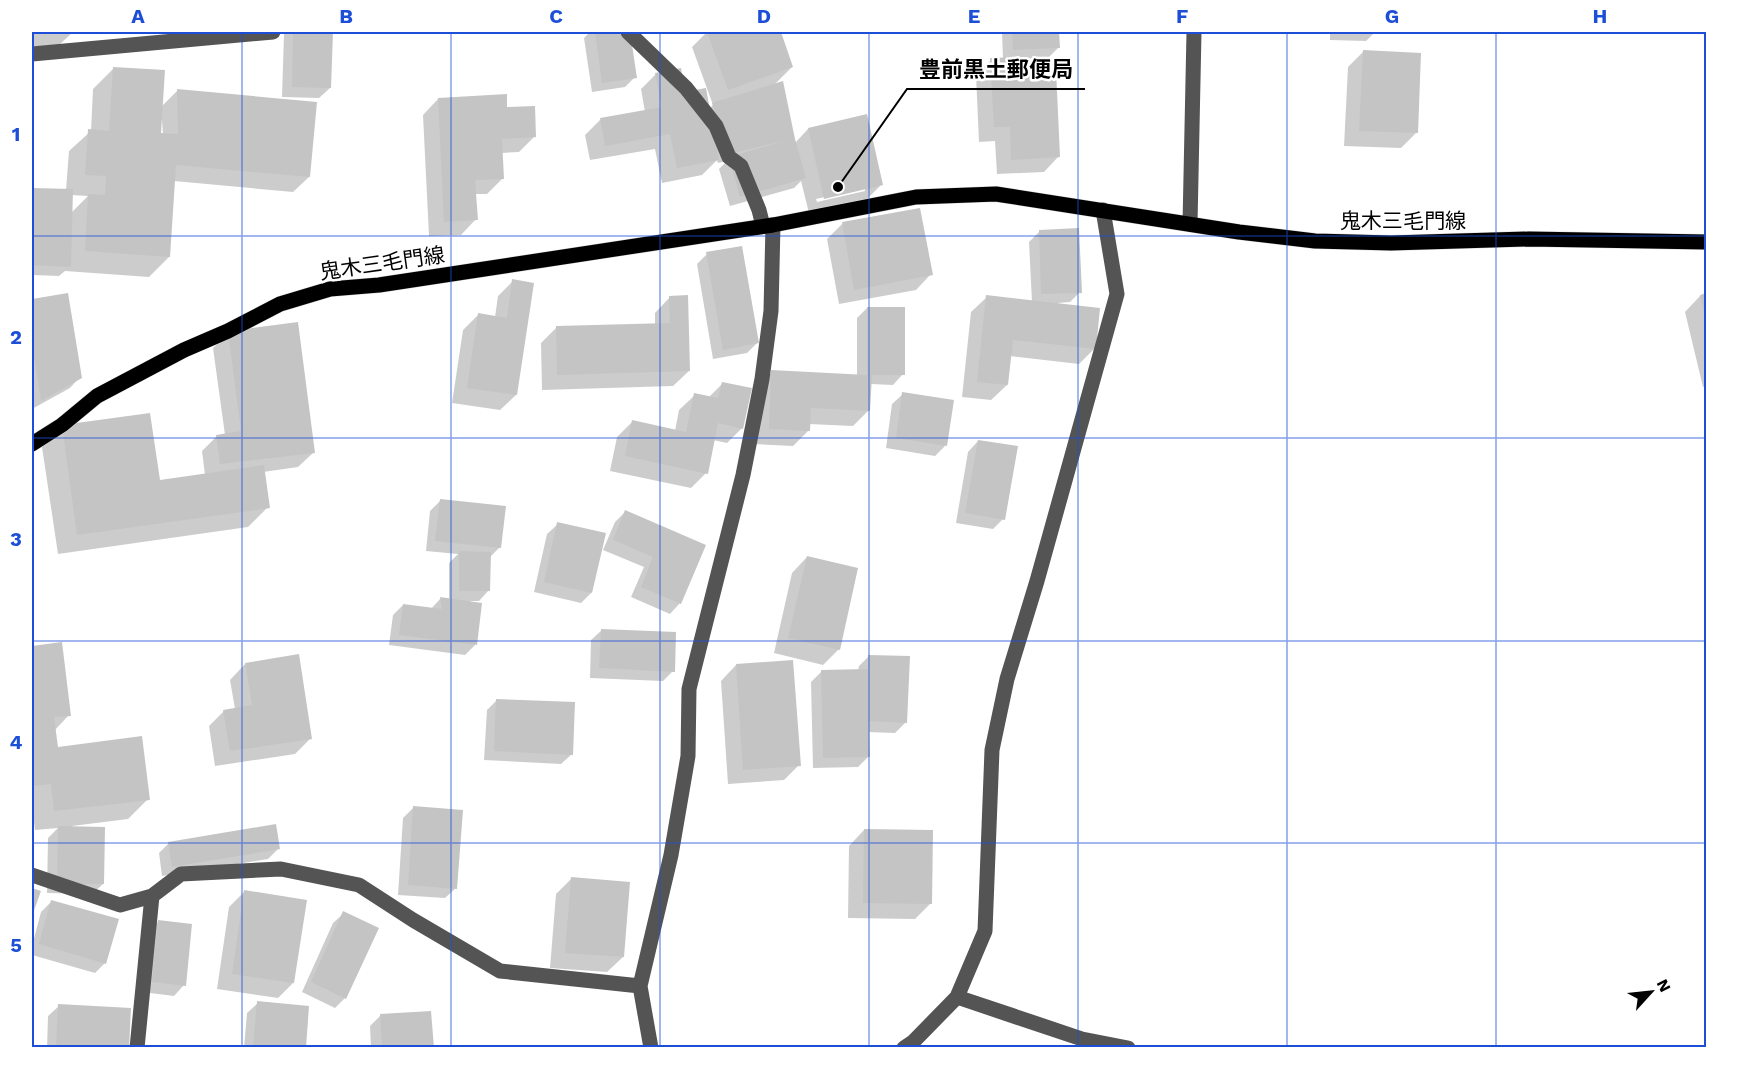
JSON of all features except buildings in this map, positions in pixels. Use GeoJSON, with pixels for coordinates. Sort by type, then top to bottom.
{"type":"FeatureCollection","features":[{"type":"Feature","properties":{"kind":"main road","name":"鬼木三毛門線"},"geometry":{"type":"LineString","coordinates":[[32,444],[62,425],[97,396],[184,350],[228,331],[280,304],[330,289],[379,285],[768,226],[916,196],[996,194],[1315,241],[1391,243],[1529,238],[1707,242]]}},
{"type":"Feature","properties":{"kind":"street"},"geometry":{"type":"LineString","coordinates":[[32,54],[273,32]]}},
{"type":"Feature","properties":{"kind":"street"},"geometry":{"type":"LineString","coordinates":[[628,32],[686,88],[716,126],[729,157],[741,166],[768,226],[771,311],[762,379],[743,475],[690,689],[688,756],[671,855],[640,986],[651,1047]]}},
{"type":"Feature","properties":{"kind":"street"},"geometry":{"type":"LineString","coordinates":[[1190,224],[1194,32]]}},
{"type":"Feature","properties":{"kind":"street"},"geometry":{"type":"LineString","coordinates":[[904,1047],[913,1042],[957,997],[985,931],[992,750],[1007,679],[1037,581],[1117,294],[1103,210]]}},
{"type":"Feature","properties":{"kind":"street"},"geometry":{"type":"LineString","coordinates":[[32,875],[120,905],[152,896],[181,874],[281,869],[359,885],[500,971],[640,986]]}},
{"type":"Feature","properties":{"kind":"street"},"geometry":{"type":"LineString","coordinates":[[137,1047],[152,896]]}},
{"type":"Feature","properties":{"kind":"street"},"geometry":{"type":"LineString","coordinates":[[957,997],[1082,1043],[1128,1047]]}},
{"type":"Feature","properties":{"kind":"place","name":"豊前黒土郵便局"},"geometry":{"type":"Point","coordinates":[838,187]}}]}
